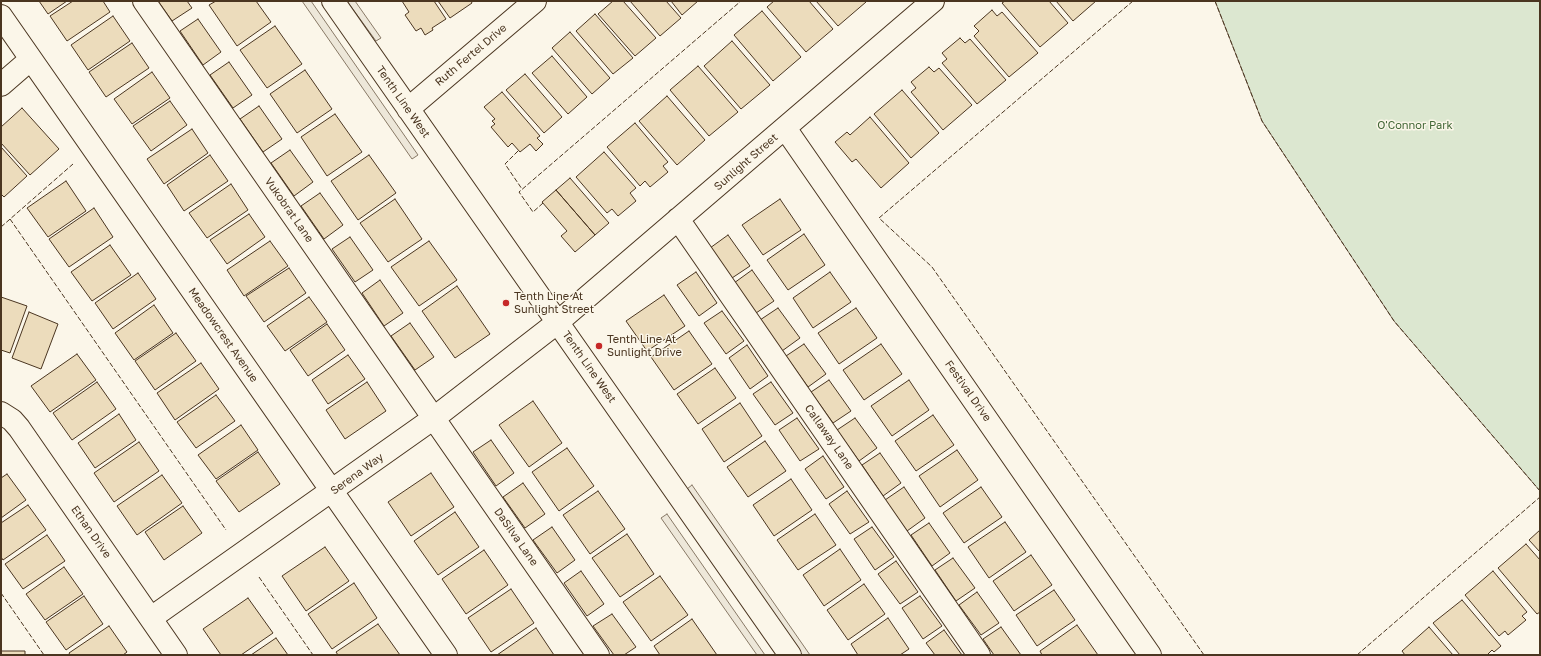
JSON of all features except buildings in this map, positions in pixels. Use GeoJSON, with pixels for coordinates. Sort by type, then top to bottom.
{"type":"FeatureCollection","features":[{"type":"Feature","properties":{"kind":"street","name":"Vukobrat Lane"},"geometry":{"type":"LineString","coordinates":[[144,1],[434,418]]}},
{"type":"Feature","properties":{"kind":"street","name":"Tenth Line West"},"geometry":{"type":"LineString","coordinates":[[332,1],[790,655]]}},
{"type":"Feature","properties":{"kind":"street","name":"Ruth Fertel Drive"},"geometry":{"type":"LineString","coordinates":[[408,109],[535,1]]}},
{"type":"Feature","properties":{"kind":"street","name":"Sunlight Street"},"geometry":{"type":"LineString","coordinates":[[558,322],[934,1]]}},
{"type":"Feature","properties":{"kind":"street","name":"Meadowcrest Avenue"},"geometry":{"type":"LineString","coordinates":[[1,16],[446,655]]}},
{"type":"Feature","properties":{"kind":"street"},"geometry":{"type":"LineString","coordinates":[[1,85],[31,59]]}},
{"type":"Feature","properties":{"kind":"street","name":"Festival Drive"},"geometry":{"type":"LineString","coordinates":[[785,128],[1150,655]]}},
{"type":"Feature","properties":{"kind":"street","name":"Callaway Lane"},"geometry":{"type":"LineString","coordinates":[[678,219],[979,655]]}},
{"type":"Feature","properties":{"kind":"street","name":"Serena Way"},"geometry":{"type":"LineString","coordinates":[[151,618],[332,492],[434,418],[558,322]]}},
{"type":"Feature","properties":{"kind":"street","name":"Ethan Drive"},"geometry":{"type":"LineString","coordinates":[[1,413],[12,420],[19,428],[176,655]]}},
{"type":"Feature","properties":{"kind":"street","name":"DaSilva Lane"},"geometry":{"type":"LineString","coordinates":[[434,418],[598,655]]}},
{"type":"Feature","properties":{"kind":"green space","name":"O'Connor Park"},"geometry":{"type":"Polygon","coordinates":[[[1215,1],[1540,1],[1540,491],[1394,321],[1262,121],[1215,1]]]}},
{"type":"Feature","properties":{"kind":"shaded area"},"geometry":{"type":"Polygon","coordinates":[[[302,1],[311,1],[418,155],[412,159],[302,1]]]}},
{"type":"Feature","properties":{"kind":"shaded area"},"geometry":{"type":"Polygon","coordinates":[[[347,1],[355,1],[381,38],[376,41],[347,1]]]}},
{"type":"Feature","properties":{"kind":"shaded area"},"geometry":{"type":"Polygon","coordinates":[[[692,485],[810,655],[802,655],[687,489],[692,485]]]}},
{"type":"Feature","properties":{"kind":"shaded area"},"geometry":{"type":"Polygon","coordinates":[[[667,514],[765,655],[757,655],[661,518],[667,514]]]}},
{"type":"Feature","properties":{"kind":"fence"},"geometry":{"type":"LineString","coordinates":[[543,203],[533,212],[519,192],[741,1]]}},
{"type":"Feature","properties":{"kind":"fence"},"geometry":{"type":"LineString","coordinates":[[1133,1],[879,218],[932,267],[1204,655]]}},
{"type":"Feature","properties":{"kind":"fence"},"geometry":{"type":"LineString","coordinates":[[1215,1],[1262,121],[1394,321],[1540,491]]}},
{"type":"Feature","properties":{"kind":"fence"},"geometry":{"type":"LineString","coordinates":[[518,151],[505,164],[522,189]]}},
{"type":"Feature","properties":{"kind":"fence"},"geometry":{"type":"LineString","coordinates":[[1,227],[73,164]]}},
{"type":"Feature","properties":{"kind":"fence"},"geometry":{"type":"LineString","coordinates":[[10,219],[226,530]]}},
{"type":"Feature","properties":{"kind":"fence"},"geometry":{"type":"LineString","coordinates":[[1357,655],[1540,497]]}},
{"type":"Feature","properties":{"kind":"fence"},"geometry":{"type":"LineString","coordinates":[[259,577],[313,655]]}},
{"type":"Feature","properties":{"kind":"fence"},"geometry":{"type":"LineString","coordinates":[[1,593],[44,655]]}},
{"type":"Feature","properties":{"kind":"place","name":"Tenth Line At Sunlight Street"},"geometry":{"type":"Point","coordinates":[506,303]}},
{"type":"Feature","properties":{"kind":"place","name":"Tenth Line At Sunlight Drive"},"geometry":{"type":"Point","coordinates":[599,346]}}]}
